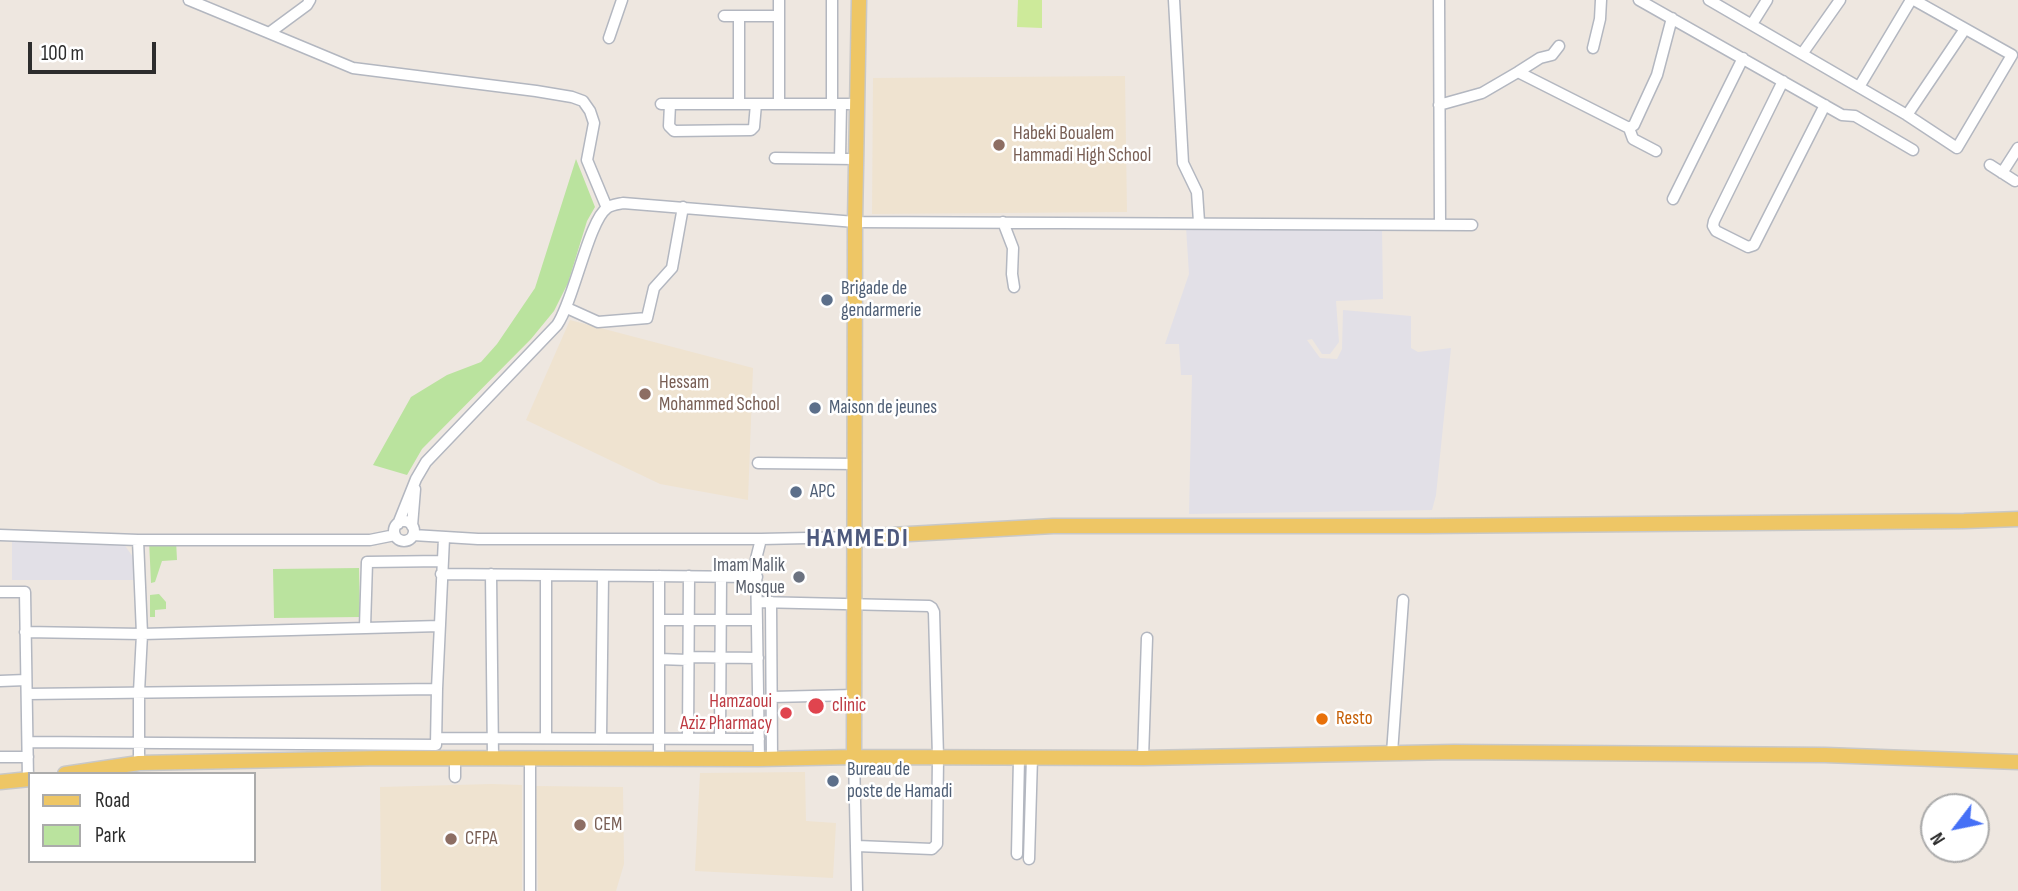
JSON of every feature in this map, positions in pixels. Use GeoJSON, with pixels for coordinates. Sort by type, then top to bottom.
{"type":"FeatureCollection","features":[{"type":"Feature","properties":{"kind":"main road"},"geometry":{"type":"LineString","coordinates":[[855,757],[856,159],[843,104],[859,0]]}},
{"type":"Feature","properties":{"kind":"main road"},"geometry":{"type":"LineString","coordinates":[[855,537],[1053,526],[1539,526],[2018,519]]}},
{"type":"Feature","properties":{"kind":"main road"},"geometry":{"type":"LineString","coordinates":[[78,772],[139,763],[437,747],[455,758],[530,759],[1143,758],[1468,752],[1825,755],[2018,762]]}},
{"type":"Feature","properties":{"kind":"main road"},"geometry":{"type":"LineString","coordinates":[[0,782],[28,779]]}},
{"type":"Feature","properties":{"kind":"street"},"geometry":{"type":"LineString","coordinates":[[188,0],[353,68],[536,91],[572,97],[583,102],[594,123],[587,160],[607,208]]}},
{"type":"Feature","properties":{"kind":"street"},"geometry":{"type":"LineString","coordinates":[[269,33],[310,0]]}},
{"type":"Feature","properties":{"kind":"street"},"geometry":{"type":"LineString","coordinates":[[610,38],[622,0]]}},
{"type":"Feature","properties":{"kind":"street"},"geometry":{"type":"LineString","coordinates":[[779,0],[779,104]]}},
{"type":"Feature","properties":{"kind":"street"},"geometry":{"type":"LineString","coordinates":[[832,0],[843,104],[840,159]]}},
{"type":"Feature","properties":{"kind":"street"},"geometry":{"type":"LineString","coordinates":[[1174,0],[1183,163],[1197,192],[1199,222]]}},
{"type":"Feature","properties":{"kind":"street"},"geometry":{"type":"LineString","coordinates":[[1440,0],[1440,224]]}},
{"type":"Feature","properties":{"kind":"street"},"geometry":{"type":"LineString","coordinates":[[1593,48],[1600,19],[1601,0]]}},
{"type":"Feature","properties":{"kind":"street"},"geometry":{"type":"LineString","coordinates":[[1639,0],[1825,105],[1842,114],[1854,116],[1913,150]]}},
{"type":"Feature","properties":{"kind":"street"},"geometry":{"type":"LineString","coordinates":[[1709,0],[1859,88],[1908,115],[1957,148],[2012,55],[1912,0],[1859,88]]}},
{"type":"Feature","properties":{"kind":"street"},"geometry":{"type":"LineString","coordinates":[[1752,24],[1767,0]]}},
{"type":"Feature","properties":{"kind":"street"},"geometry":{"type":"LineString","coordinates":[[1802,54],[1840,0]]}},
{"type":"Feature","properties":{"kind":"street"},"geometry":{"type":"LineString","coordinates":[[724,16],[779,16]]}},
{"type":"Feature","properties":{"kind":"street"},"geometry":{"type":"LineString","coordinates":[[739,16],[739,104]]}},
{"type":"Feature","properties":{"kind":"street"},"geometry":{"type":"LineString","coordinates":[[1632,131],[1657,75],[1672,18]]}},
{"type":"Feature","properties":{"kind":"street"},"geometry":{"type":"LineString","coordinates":[[1908,115],[1965,29]]}},
{"type":"Feature","properties":{"kind":"street"},"geometry":{"type":"LineString","coordinates":[[1440,105],[1482,93],[1540,58],[1552,55],[1559,46]]}},
{"type":"Feature","properties":{"kind":"street"},"geometry":{"type":"LineString","coordinates":[[1673,199],[1743,58]]}},
{"type":"Feature","properties":{"kind":"street"},"geometry":{"type":"LineString","coordinates":[[1518,72],[1632,131],[1656,151]]}},
{"type":"Feature","properties":{"kind":"street"},"geometry":{"type":"LineString","coordinates":[[1783,81],[1714,221],[1713,226],[1718,232],[1748,247],[1754,245],[1825,105]]}},
{"type":"Feature","properties":{"kind":"street"},"geometry":{"type":"LineString","coordinates":[[756,104],[758,131],[672,131],[665,104],[756,104],[779,104],[843,104]]}},
{"type":"Feature","properties":{"kind":"street"},"geometry":{"type":"LineString","coordinates":[[2002,173],[2018,148]]}},
{"type":"Feature","properties":{"kind":"street"},"geometry":{"type":"LineString","coordinates":[[775,158],[856,159]]}},
{"type":"Feature","properties":{"kind":"street"},"geometry":{"type":"LineString","coordinates":[[1990,165],[2015,181]]}},
{"type":"Feature","properties":{"kind":"street"},"geometry":{"type":"LineString","coordinates":[[416,479],[413,531],[410,539],[404,541],[399,539],[396,529],[416,479],[426,462],[552,330],[567,308],[596,222],[607,208],[623,203],[855,222],[1472,225]]}},
{"type":"Feature","properties":{"kind":"street"},"geometry":{"type":"LineString","coordinates":[[567,308],[598,323],[647,318],[654,288],[671,268],[682,207]]}},
{"type":"Feature","properties":{"kind":"street"},"geometry":{"type":"LineString","coordinates":[[1003,222],[1013,248],[1014,287]]}},
{"type":"Feature","properties":{"kind":"street"},"geometry":{"type":"LineString","coordinates":[[758,463],[856,464]]}},
{"type":"Feature","properties":{"kind":"street"},"geometry":{"type":"LineString","coordinates":[[0,535],[138,540],[370,540],[406,522],[413,531],[444,538],[855,537]]}},
{"type":"Feature","properties":{"kind":"street"},"geometry":{"type":"LineString","coordinates":[[437,747],[436,689],[444,538]]}},
{"type":"Feature","properties":{"kind":"street"},"geometry":{"type":"LineString","coordinates":[[761,539],[756,559],[759,739],[766,760]]}},
{"type":"Feature","properties":{"kind":"street"},"geometry":{"type":"LineString","coordinates":[[138,540],[142,634],[139,763]]}},
{"type":"Feature","properties":{"kind":"street"},"geometry":{"type":"LineString","coordinates":[[365,627],[367,562],[443,561]]}},
{"type":"Feature","properties":{"kind":"street"},"geometry":{"type":"LineString","coordinates":[[442,574],[757,577]]}},
{"type":"Feature","properties":{"kind":"street"},"geometry":{"type":"LineString","coordinates":[[491,574],[493,758]]}},
{"type":"Feature","properties":{"kind":"street"},"geometry":{"type":"LineString","coordinates":[[546,737],[547,575]]}},
{"type":"Feature","properties":{"kind":"street"},"geometry":{"type":"LineString","coordinates":[[601,738],[603,576]]}},
{"type":"Feature","properties":{"kind":"street"},"geometry":{"type":"LineString","coordinates":[[659,759],[660,576]]}},
{"type":"Feature","properties":{"kind":"street"},"geometry":{"type":"LineString","coordinates":[[688,738],[689,576]]}},
{"type":"Feature","properties":{"kind":"street"},"geometry":{"type":"LineString","coordinates":[[720,738],[721,576]]}},
{"type":"Feature","properties":{"kind":"street"},"geometry":{"type":"LineString","coordinates":[[0,592],[25,592],[29,772]]}},
{"type":"Feature","properties":{"kind":"street"},"geometry":{"type":"LineString","coordinates":[[1392,753],[1403,600]]}},
{"type":"Feature","properties":{"kind":"street"},"geometry":{"type":"LineString","coordinates":[[757,602],[929,606],[934,612],[938,757],[937,845],[932,849],[857,846]]}},
{"type":"Feature","properties":{"kind":"street"},"geometry":{"type":"LineString","coordinates":[[766,760],[772,696],[771,602]]}},
{"type":"Feature","properties":{"kind":"street"},"geometry":{"type":"LineString","coordinates":[[660,620],[757,620]]}},
{"type":"Feature","properties":{"kind":"street"},"geometry":{"type":"LineString","coordinates":[[25,632],[142,634],[440,626]]}},
{"type":"Feature","properties":{"kind":"street"},"geometry":{"type":"LineString","coordinates":[[1143,758],[1147,638]]}},
{"type":"Feature","properties":{"kind":"street"},"geometry":{"type":"LineString","coordinates":[[659,659],[758,658]]}},
{"type":"Feature","properties":{"kind":"street"},"geometry":{"type":"LineString","coordinates":[[0,681],[26,680]]}},
{"type":"Feature","properties":{"kind":"street"},"geometry":{"type":"LineString","coordinates":[[27,694],[436,689]]}},
{"type":"Feature","properties":{"kind":"street"},"geometry":{"type":"LineString","coordinates":[[772,696],[854,695]]}},
{"type":"Feature","properties":{"kind":"street"},"geometry":{"type":"LineString","coordinates":[[28,742],[437,747],[492,738],[759,739]]}},
{"type":"Feature","properties":{"kind":"street"},"geometry":{"type":"LineString","coordinates":[[0,757],[28,757]]}},
{"type":"Feature","properties":{"kind":"street"},"geometry":{"type":"LineString","coordinates":[[855,757],[857,891]]}},
{"type":"Feature","properties":{"kind":"street"},"geometry":{"type":"LineString","coordinates":[[455,758],[455,778]]}},
{"type":"Feature","properties":{"kind":"street"},"geometry":{"type":"LineString","coordinates":[[1017,854],[1025,758]]}},
{"type":"Feature","properties":{"kind":"street"},"geometry":{"type":"LineString","coordinates":[[1025,758],[1029,859]]}},
{"type":"Feature","properties":{"kind":"street"},"geometry":{"type":"LineString","coordinates":[[530,759],[530,891]]}},
{"type":"Feature","properties":{"kind":"shaded area","name":"Habeki Boualem Hammadi High School"},"geometry":{"type":"Polygon","coordinates":[[[1125,76],[1127,212],[872,214],[873,78],[1125,76]]]}},
{"type":"Feature","properties":{"kind":"shaded area"},"geometry":{"type":"Polygon","coordinates":[[[1186,227],[1382,228],[1383,299],[1336,301],[1339,342],[1330,354],[1322,354],[1312,339],[1307,340],[1320,358],[1337,359],[1342,349],[1343,310],[1411,316],[1411,348],[1418,352],[1451,348],[1436,495],[1432,510],[1189,514],[1192,375],[1181,375],[1179,344],[1165,344],[1189,274],[1186,227]]]}},
{"type":"Feature","properties":{"kind":"shaded area","name":"Hessam Mohammed School"},"geometry":{"type":"Polygon","coordinates":[[[570,320],[753,368],[748,500],[660,484],[526,420],[570,320]]]}},
{"type":"Feature","properties":{"kind":"shaded area"},"geometry":{"type":"Polygon","coordinates":[[[121,540],[133,557],[134,580],[12,580],[12,541],[121,540]]]}},
{"type":"Feature","properties":{"kind":"shaded area"},"geometry":{"type":"Polygon","coordinates":[[[805,772],[806,821],[836,823],[833,878],[695,871],[700,773],[805,772]]]}},
{"type":"Feature","properties":{"kind":"shaded area","name":"CFPA"},"geometry":{"type":"Polygon","coordinates":[[[522,785],[522,891],[381,891],[380,787],[522,785]]]}},
{"type":"Feature","properties":{"kind":"shaded area","name":"CEM"},"geometry":{"type":"Polygon","coordinates":[[[536,786],[623,787],[624,864],[616,891],[538,891],[536,786]]]}},
{"type":"Feature","properties":{"kind":"green space"},"geometry":{"type":"Polygon","coordinates":[[[1018,0],[1042,0],[1042,28],[1017,27],[1018,0]]]}},
{"type":"Feature","properties":{"kind":"green space"},"geometry":{"type":"Polygon","coordinates":[[[576,159],[595,207],[587,221],[568,283],[554,311],[531,339],[422,449],[407,475],[373,465],[411,397],[447,375],[481,362],[497,344],[535,288],[576,159]]]}},
{"type":"Feature","properties":{"kind":"green space"},"geometry":{"type":"Polygon","coordinates":[[[149,540],[176,540],[177,560],[162,561],[155,582],[151,583],[149,540]]]}},
{"type":"Feature","properties":{"kind":"green space"},"geometry":{"type":"Polygon","coordinates":[[[359,568],[360,617],[274,618],[273,569],[359,568]]]}},
{"type":"Feature","properties":{"kind":"green space"},"geometry":{"type":"Polygon","coordinates":[[[159,594],[166,602],[166,609],[155,610],[155,617],[150,617],[150,595],[159,594]]]}},
{"type":"Feature","properties":{"kind":"place","name":"Habeki Boualem Hammadi High School"},"geometry":{"type":"Point","coordinates":[999,145]}},
{"type":"Feature","properties":{"kind":"place","name":"Brigade de gendarmerie"},"geometry":{"type":"Point","coordinates":[827,300]}},
{"type":"Feature","properties":{"kind":"place","name":"Hessam Mohammed School"},"geometry":{"type":"Point","coordinates":[645,394]}},
{"type":"Feature","properties":{"kind":"place","name":"Maison de jeunes"},"geometry":{"type":"Point","coordinates":[815,408]}},
{"type":"Feature","properties":{"kind":"place","name":"APC"},"geometry":{"type":"Point","coordinates":[796,492]}},
{"type":"Feature","properties":{"kind":"place","name":"Imam Malik Mosque"},"geometry":{"type":"Point","coordinates":[799,577]}},
{"type":"Feature","properties":{"kind":"place","name":"clinic"},"geometry":{"type":"Point","coordinates":[816,706]}},
{"type":"Feature","properties":{"kind":"place","name":"Hamzaoui Aziz Pharmacy"},"geometry":{"type":"Point","coordinates":[786,713]}},
{"type":"Feature","properties":{"kind":"place","name":"Resto"},"geometry":{"type":"Point","coordinates":[1322,719]}},
{"type":"Feature","properties":{"kind":"place","name":"Bureau de poste de Hamadi"},"geometry":{"type":"Point","coordinates":[833,781]}},
{"type":"Feature","properties":{"kind":"place","name":"CEM"},"geometry":{"type":"Point","coordinates":[580,825]}},
{"type":"Feature","properties":{"kind":"place","name":"CFPA"},"geometry":{"type":"Point","coordinates":[451,839]}},
{"type":"Feature","properties":{"kind":"district","name":"HAMMEDI"},"geometry":{"type":"Point","coordinates":[858,539]}}]}
